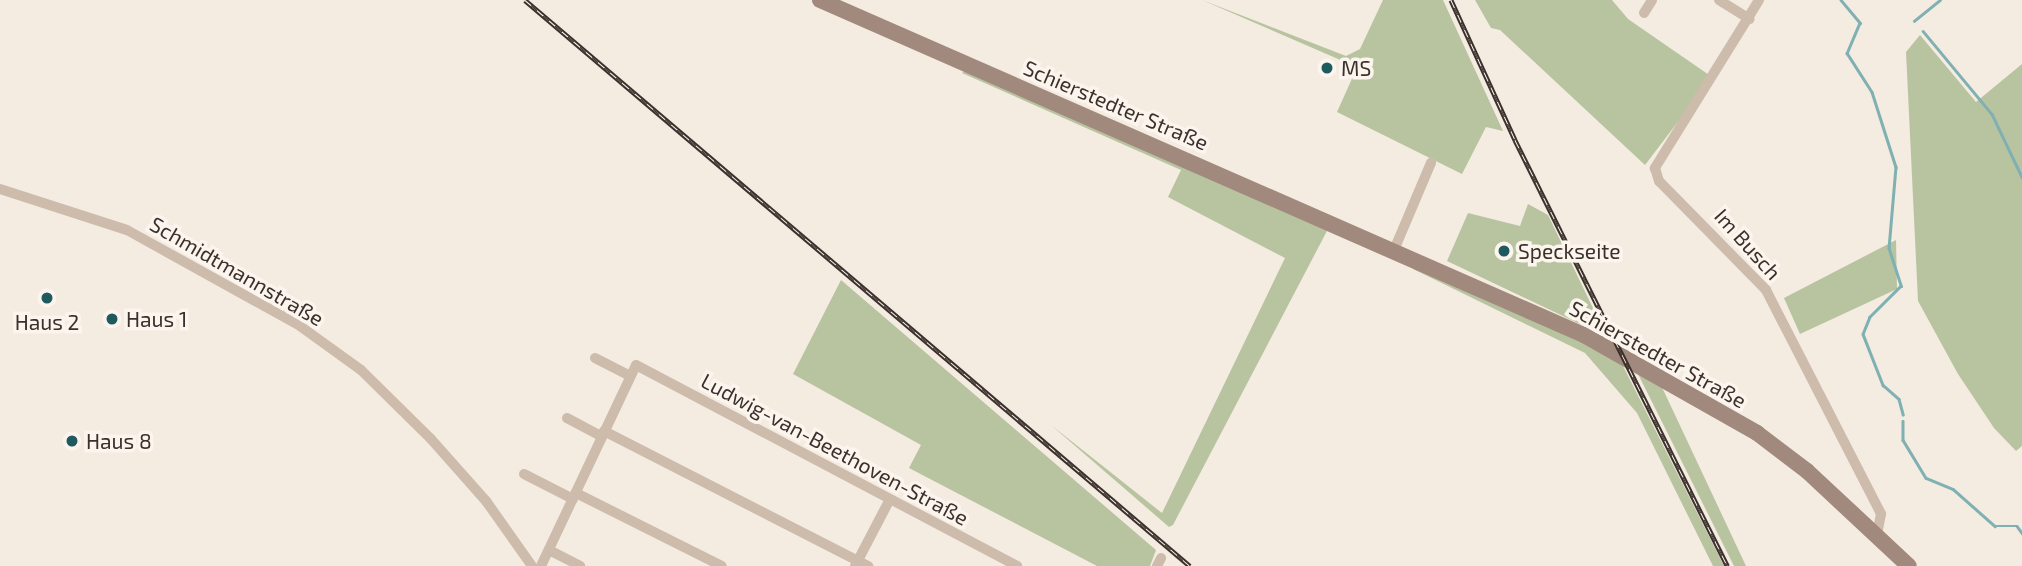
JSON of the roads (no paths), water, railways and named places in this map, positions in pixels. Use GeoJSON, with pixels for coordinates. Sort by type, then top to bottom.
{"type":"FeatureCollection","features":[{"type":"Feature","properties":{"kind":"street","name":"Schierstedter Straße"},"geometry":{"type":"LineString","coordinates":[[820,0],[1584,335],[1708,403],[1807,471],[1909,566]]}},
{"type":"Feature","properties":{"kind":"street"},"geometry":{"type":"LineString","coordinates":[[1644,13],[1652,0]]}},
{"type":"Feature","properties":{"kind":"street"},"geometry":{"type":"LineString","coordinates":[[1719,0],[1750,19]]}},
{"type":"Feature","properties":{"kind":"street","name":"Im Busch"},"geometry":{"type":"LineString","coordinates":[[1759,0],[1750,19],[1655,168],[1659,181],[1766,290],[1881,514],[1877,534]]}},
{"type":"Feature","properties":{"kind":"street"},"geometry":{"type":"LineString","coordinates":[[1394,250],[1431,163]]}},
{"type":"Feature","properties":{"kind":"street","name":"Schmidtmannstraße"},"geometry":{"type":"LineString","coordinates":[[0,189],[127,230],[300,326],[361,370],[432,439],[486,501],[529,562]]}},
{"type":"Feature","properties":{"kind":"street"},"geometry":{"type":"LineString","coordinates":[[541,566],[630,376],[595,358]]}},
{"type":"Feature","properties":{"kind":"street","name":"Ludwig-van-Beethoven-Straße"},"geometry":{"type":"LineString","coordinates":[[630,376],[636,365],[889,501],[1017,566]]}},
{"type":"Feature","properties":{"kind":"street"},"geometry":{"type":"LineString","coordinates":[[567,418],[603,433],[860,564],[889,501]]}},
{"type":"Feature","properties":{"kind":"street"},"geometry":{"type":"LineString","coordinates":[[524,474],[722,566]]}},
{"type":"Feature","properties":{"kind":"street"},"geometry":{"type":"LineString","coordinates":[[549,550],[580,566]]}},
{"type":"Feature","properties":{"kind":"street"},"geometry":{"type":"LineString","coordinates":[[516,566],[529,562]]}},
{"type":"Feature","properties":{"kind":"waterway"},"geometry":{"type":"LineString","coordinates":[[1841,0],[1860,23],[1847,53],[1872,92],[1896,167],[1889,248],[1901,286],[1870,317],[1863,334],[1883,385],[1899,399],[1903,414]]}},
{"type":"Feature","properties":{"kind":"waterway"},"geometry":{"type":"LineString","coordinates":[[1914,21],[1940,0]]}},
{"type":"Feature","properties":{"kind":"waterway"},"geometry":{"type":"LineString","coordinates":[[1923,31],[1992,114],[2022,177]]}},
{"type":"Feature","properties":{"kind":"waterway"},"geometry":{"type":"LineString","coordinates":[[1903,421],[1903,440],[1926,478],[1953,489],[1995,526],[2017,526],[2022,533]]}},
{"type":"Feature","properties":{"kind":"railway"},"geometry":{"type":"LineString","coordinates":[[525,0],[1190,566]]}},
{"type":"Feature","properties":{"kind":"railway"},"geometry":{"type":"LineString","coordinates":[[1451,0],[1515,140],[1727,566]]}},
{"type":"Feature","properties":{"kind":"place","name":"MS"},"geometry":{"type":"Point","coordinates":[1327,68]}},
{"type":"Feature","properties":{"kind":"place","name":"Speckseite"},"geometry":{"type":"Point","coordinates":[1504,251]}},
{"type":"Feature","properties":{"kind":"place","name":"Haus 2"},"geometry":{"type":"Point","coordinates":[47,298]}},
{"type":"Feature","properties":{"kind":"place","name":"Haus 1"},"geometry":{"type":"Point","coordinates":[112,319]}},
{"type":"Feature","properties":{"kind":"place","name":"Haus 8"},"geometry":{"type":"Point","coordinates":[72,441]}}]}
